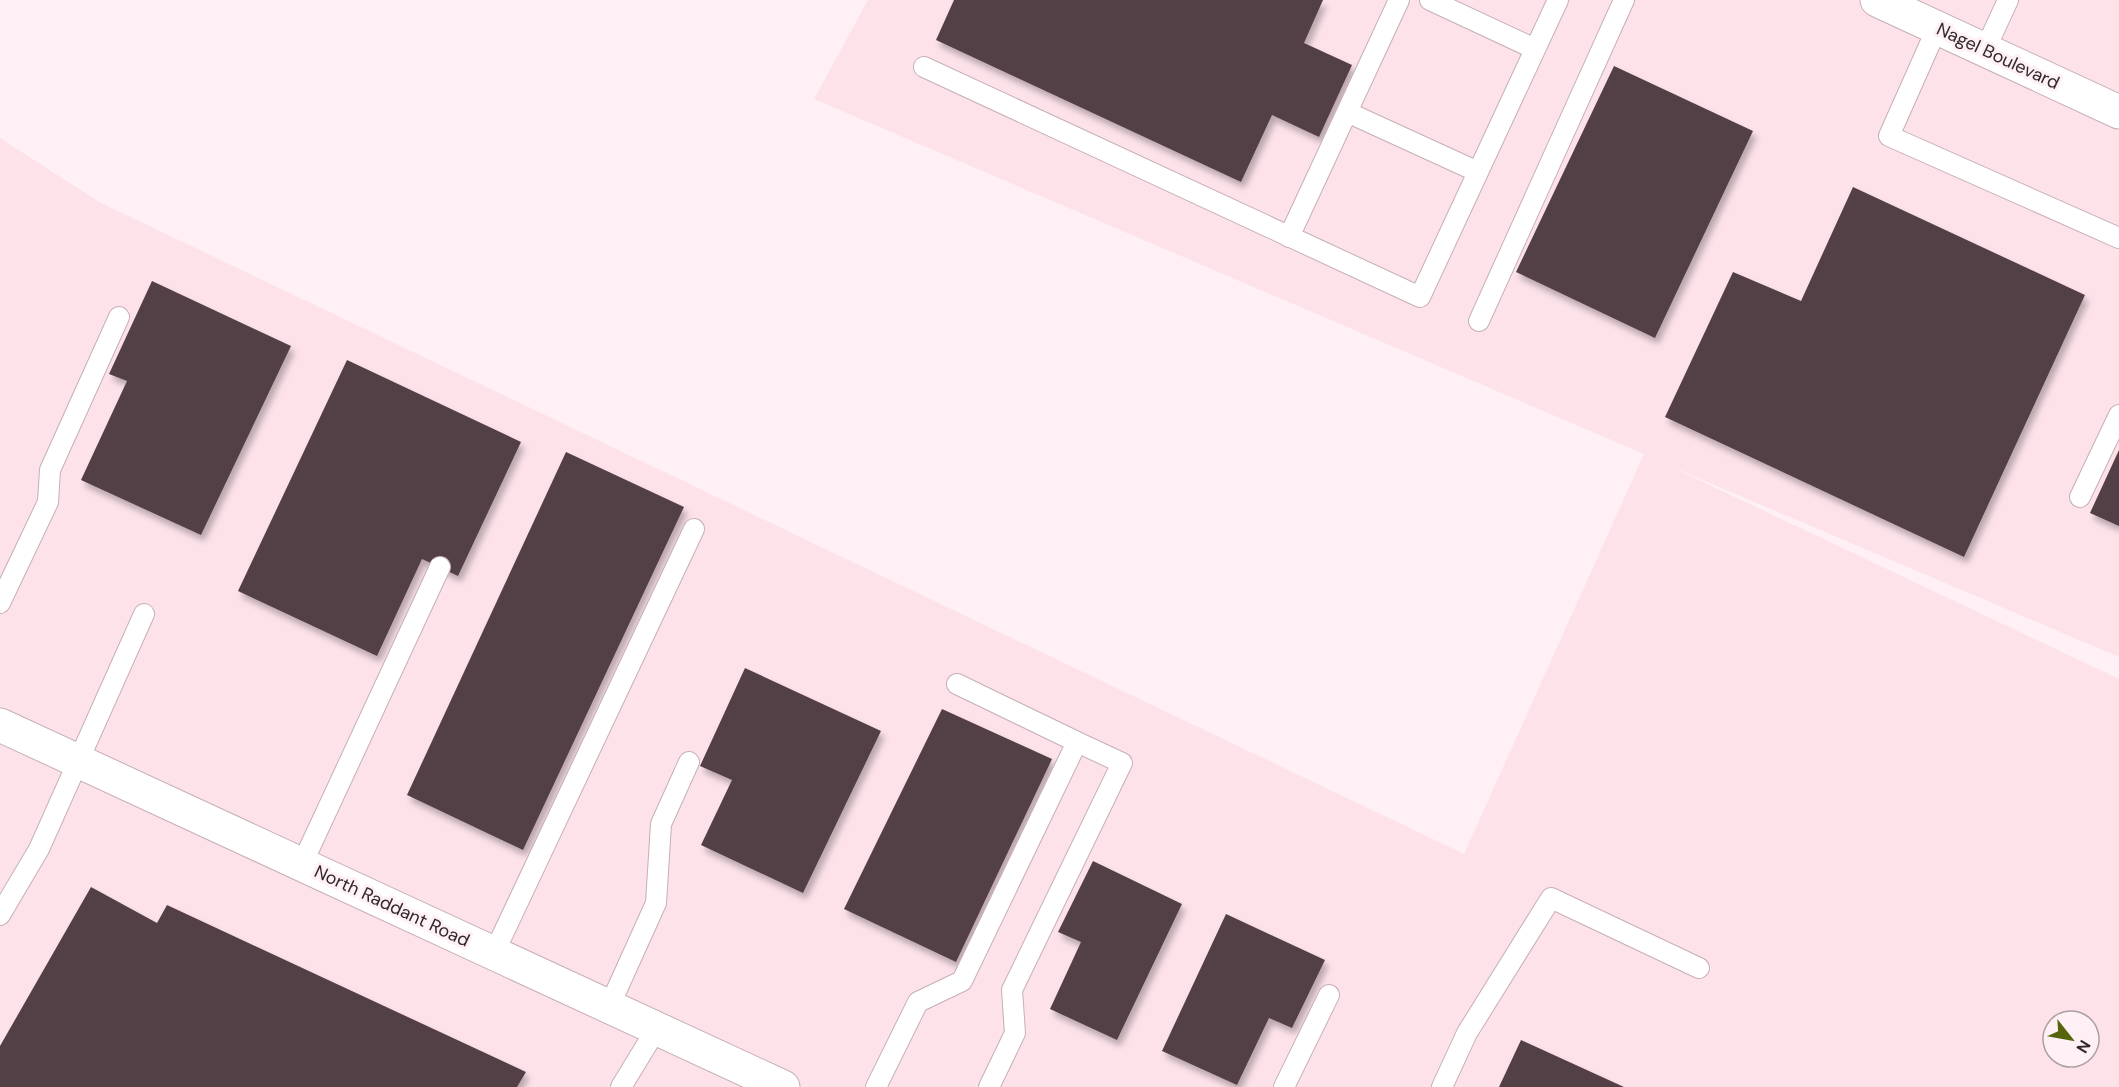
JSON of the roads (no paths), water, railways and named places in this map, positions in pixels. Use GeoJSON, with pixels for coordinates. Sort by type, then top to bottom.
{"type":"FeatureCollection","features":[{"type":"Feature","properties":{"kind":"street","name":"Nagel Boulevard"},"geometry":{"type":"LineString","coordinates":[[1877,0],[2119,112]]}},
{"type":"Feature","properties":{"kind":"street","name":"North Raddant Road"},"geometry":{"type":"LineString","coordinates":[[0,725],[657,1028],[744,1079],[783,1087]]}},
{"type":"Feature","properties":{"kind":"lane"},"geometry":{"type":"LineString","coordinates":[[1289,237],[1399,0]]}},
{"type":"Feature","properties":{"kind":"lane"},"geometry":{"type":"LineString","coordinates":[[1430,0],[1535,49]]}},
{"type":"Feature","properties":{"kind":"lane"},"geometry":{"type":"LineString","coordinates":[[924,67],[1420,297],[1558,0]]}},
{"type":"Feature","properties":{"kind":"lane"},"geometry":{"type":"LineString","coordinates":[[1479,321],[1624,0]]}},
{"type":"Feature","properties":{"kind":"lane"},"geometry":{"type":"LineString","coordinates":[[1984,50],[2008,0]]}},
{"type":"Feature","properties":{"kind":"lane"},"geometry":{"type":"LineString","coordinates":[[1937,28],[1889,136],[2119,238]]}},
{"type":"Feature","properties":{"kind":"lane"},"geometry":{"type":"LineString","coordinates":[[1347,112],[1478,172]]}},
{"type":"Feature","properties":{"kind":"lane"},"geometry":{"type":"LineString","coordinates":[[0,603],[48,501],[50,470],[119,317]]}},
{"type":"Feature","properties":{"kind":"lane"},"geometry":{"type":"LineString","coordinates":[[2080,497],[2119,416]]}},
{"type":"Feature","properties":{"kind":"lane"},"geometry":{"type":"LineString","coordinates":[[494,953],[694,530]]}},
{"type":"Feature","properties":{"kind":"lane"},"geometry":{"type":"LineString","coordinates":[[302,864],[440,567]]}},
{"type":"Feature","properties":{"kind":"lane"},"geometry":{"type":"LineString","coordinates":[[0,915],[39,849],[144,614]]}},
{"type":"Feature","properties":{"kind":"lane"},"geometry":{"type":"LineString","coordinates":[[957,684],[1122,763],[1012,990],[1016,1033],[989,1087]]}},
{"type":"Feature","properties":{"kind":"lane"},"geometry":{"type":"LineString","coordinates":[[876,1087],[918,1002],[962,981],[1077,742]]}},
{"type":"Feature","properties":{"kind":"lane"},"geometry":{"type":"LineString","coordinates":[[609,1006],[656,903],[661,824],[689,762]]}},
{"type":"Feature","properties":{"kind":"lane"},"geometry":{"type":"LineString","coordinates":[[1442,1087],[1467,1033],[1551,898],[1699,968]]}},
{"type":"Feature","properties":{"kind":"lane"},"geometry":{"type":"LineString","coordinates":[[1284,1087],[1329,995]]}},
{"type":"Feature","properties":{"kind":"lane"},"geometry":{"type":"LineString","coordinates":[[621,1087],[657,1028]]}}]}
